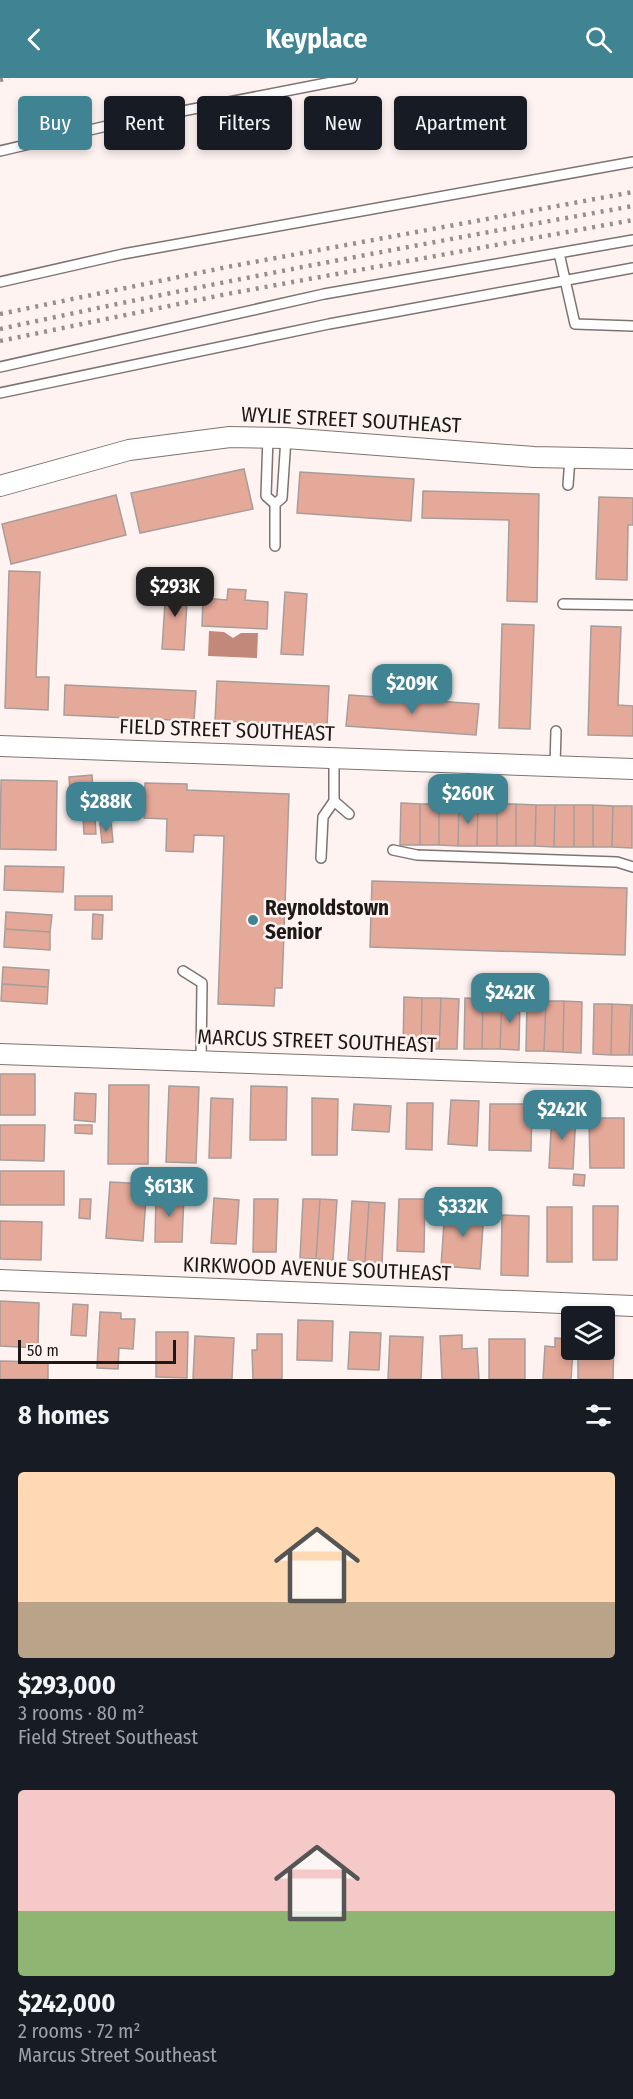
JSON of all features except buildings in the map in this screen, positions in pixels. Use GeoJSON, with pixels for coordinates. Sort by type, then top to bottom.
{"type":"FeatureCollection","features":[{"type":"Feature","properties":{"kind":"street","name":"WYLIE STREET SOUTHEAST"},"geometry":{"type":"LineString","coordinates":[[0,486],[129,450],[230,437],[277,437],[570,458],[633,459]]}},
{"type":"Feature","properties":{"kind":"street","name":"FIELD STREET SOUTHEAST"},"geometry":{"type":"LineString","coordinates":[[0,746],[633,769]]}},
{"type":"Feature","properties":{"kind":"street","name":"MARCUS STREET SOUTHEAST"},"geometry":{"type":"LineString","coordinates":[[0,1054],[633,1077]]}},
{"type":"Feature","properties":{"kind":"street","name":"KIRKWOOD AVENUE SOUTHEAST"},"geometry":{"type":"LineString","coordinates":[[0,1280],[633,1306]]}},
{"type":"Feature","properties":{"kind":"lane"},"geometry":{"type":"LineString","coordinates":[[0,151],[111,125],[352,78]]}},
{"type":"Feature","properties":{"kind":"lane"},"geometry":{"type":"LineString","coordinates":[[0,282],[123,254],[633,162]]}},
{"type":"Feature","properties":{"kind":"lane"},"geometry":{"type":"LineString","coordinates":[[0,367],[324,294],[633,240]]}},
{"type":"Feature","properties":{"kind":"lane"},"geometry":{"type":"LineString","coordinates":[[559,254],[575,324],[633,326]]}},
{"type":"Feature","properties":{"kind":"lane"},"geometry":{"type":"LineString","coordinates":[[0,393],[329,324],[633,268]]}},
{"type":"Feature","properties":{"kind":"lane"},"geometry":{"type":"LineString","coordinates":[[275,546],[275,504],[266,496],[277,437]]}},
{"type":"Feature","properties":{"kind":"lane"},"geometry":{"type":"LineString","coordinates":[[275,504],[282,498],[277,437]]}},
{"type":"Feature","properties":{"kind":"lane"},"geometry":{"type":"LineString","coordinates":[[568,485],[570,458]]}},
{"type":"Feature","properties":{"kind":"lane"},"geometry":{"type":"LineString","coordinates":[[563,604],[633,605]]}},
{"type":"Feature","properties":{"kind":"lane"},"geometry":{"type":"LineString","coordinates":[[555,766],[556,731]]}},
{"type":"Feature","properties":{"kind":"lane"},"geometry":{"type":"LineString","coordinates":[[321,858],[323,817],[334,801],[334,758]]}},
{"type":"Feature","properties":{"kind":"lane"},"geometry":{"type":"LineString","coordinates":[[334,801],[349,814]]}},
{"type":"Feature","properties":{"kind":"lane"},"geometry":{"type":"LineString","coordinates":[[393,850],[417,855],[618,862],[633,867]]}},
{"type":"Feature","properties":{"kind":"lane"},"geometry":{"type":"LineString","coordinates":[[183,971],[202,983],[201,1061]]}},
{"type":"Feature","properties":{"kind":"shaded area"},"geometry":{"type":"Polygon","coordinates":[[[209,631],[224,632],[233,638],[241,633],[258,633],[257,658],[208,656],[209,631]]]}},
{"type":"Feature","properties":{"kind":"railway"},"geometry":{"type":"LineString","coordinates":[[0,80],[9,78]]}},
{"type":"Feature","properties":{"kind":"railway"},"geometry":{"type":"LineString","coordinates":[[0,314],[227,267],[633,192]]}},
{"type":"Feature","properties":{"kind":"railway"},"geometry":{"type":"LineString","coordinates":[[0,329],[316,264],[633,206]]}},
{"type":"Feature","properties":{"kind":"railway"},"geometry":{"type":"LineString","coordinates":[[0,341],[227,294],[633,220]]}},
{"type":"Feature","properties":{"kind":"place","name":"Reynoldstown Senior"},"geometry":{"type":"Point","coordinates":[253,920]}}]}
